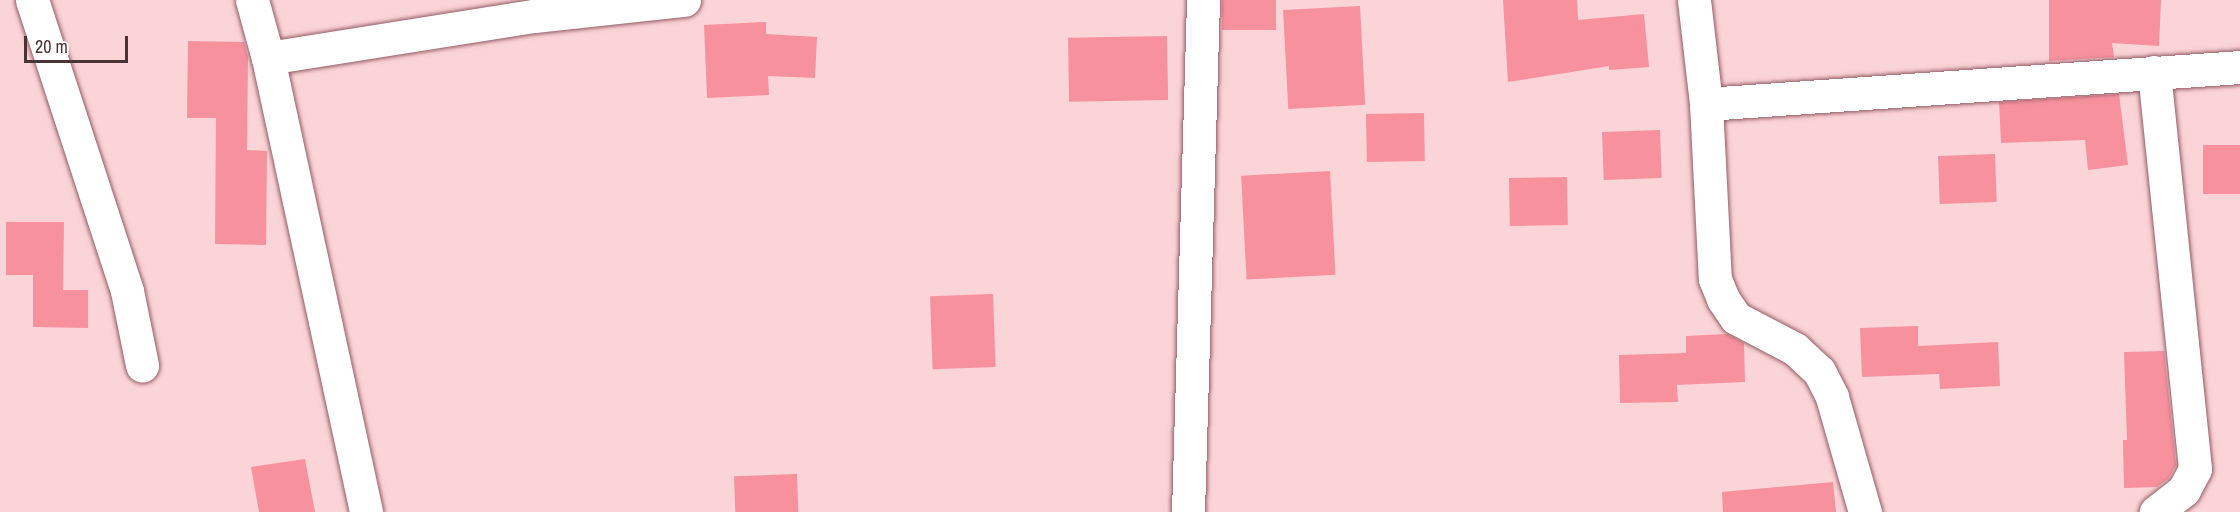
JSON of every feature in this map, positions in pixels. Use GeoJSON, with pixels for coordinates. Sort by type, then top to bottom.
{"type":"FeatureCollection","features":[{"type":"Feature","properties":{"kind":"street"},"geometry":{"type":"LineString","coordinates":[[32,0],[127,291],[142,365]]}},
{"type":"Feature","properties":{"kind":"street"},"geometry":{"type":"LineString","coordinates":[[252,0],[268,58],[366,512]]}},
{"type":"Feature","properties":{"kind":"street"},"geometry":{"type":"LineString","coordinates":[[268,58],[502,10],[684,0]]}},
{"type":"Feature","properties":{"kind":"street"},"geometry":{"type":"LineString","coordinates":[[1188,512],[1203,0]]}},
{"type":"Feature","properties":{"kind":"street"},"geometry":{"type":"LineString","coordinates":[[1694,0],[1706,104],[1715,279],[1723,299],[1736,318],[1795,349],[1819,371],[1832,397],[1865,512]]}},
{"type":"Feature","properties":{"kind":"street"},"geometry":{"type":"LineString","coordinates":[[1706,104],[1981,87],[2240,67]]}},
{"type":"Feature","properties":{"kind":"street"},"geometry":{"type":"LineString","coordinates":[[2154,72],[2195,469],[2184,490],[2156,512]]}},
{"type":"Feature","properties":{"kind":"building"},"geometry":{"type":"Polygon","coordinates":[[[1222,0],[1276,0],[1276,30],[1222,30],[1222,0]]]}},
{"type":"Feature","properties":{"kind":"building"},"geometry":{"type":"Polygon","coordinates":[[[1503,0],[1577,0],[1578,20],[1644,14],[1649,67],[1609,70],[1609,66],[1508,82],[1503,0]]]}},
{"type":"Feature","properties":{"kind":"building"},"geometry":{"type":"Polygon","coordinates":[[[2049,0],[2161,0],[2159,46],[2112,43],[2114,57],[2049,61],[2049,0]]]}},
{"type":"Feature","properties":{"kind":"building"},"geometry":{"type":"Polygon","coordinates":[[[1360,6],[1365,105],[1288,109],[1283,10],[1360,6]]]}},
{"type":"Feature","properties":{"kind":"building"},"geometry":{"type":"Polygon","coordinates":[[[766,22],[766,34],[817,37],[815,78],[768,76],[769,95],[707,98],[704,25],[766,22]]]}},
{"type":"Feature","properties":{"kind":"building"},"geometry":{"type":"Polygon","coordinates":[[[1167,36],[1168,100],[1069,102],[1068,38],[1167,36]]]}},
{"type":"Feature","properties":{"kind":"building"},"geometry":{"type":"Polygon","coordinates":[[[188,41],[244,42],[248,57],[247,150],[267,151],[266,245],[215,244],[216,118],[187,118],[188,41]]]}},
{"type":"Feature","properties":{"kind":"building"},"geometry":{"type":"Polygon","coordinates":[[[2119,94],[2128,165],[2088,170],[2085,140],[2001,143],[1999,102],[2119,94]]]}},
{"type":"Feature","properties":{"kind":"building"},"geometry":{"type":"Polygon","coordinates":[[[1424,113],[1425,161],[1367,162],[1366,114],[1424,113]]]}},
{"type":"Feature","properties":{"kind":"building"},"geometry":{"type":"Polygon","coordinates":[[[1660,130],[1662,178],[1604,180],[1602,132],[1660,130]]]}},
{"type":"Feature","properties":{"kind":"building"},"geometry":{"type":"Polygon","coordinates":[[[2203,145],[2240,145],[2240,194],[2203,194],[2203,145]]]}},
{"type":"Feature","properties":{"kind":"building"},"geometry":{"type":"Polygon","coordinates":[[[1995,154],[1997,202],[1940,204],[1938,156],[1995,154]]]}},
{"type":"Feature","properties":{"kind":"building"},"geometry":{"type":"Polygon","coordinates":[[[1330,171],[1335,275],[1247,280],[1241,176],[1330,171]]]}},
{"type":"Feature","properties":{"kind":"building"},"geometry":{"type":"Polygon","coordinates":[[[1567,177],[1568,225],[1510,226],[1509,178],[1567,177]]]}},
{"type":"Feature","properties":{"kind":"building"},"geometry":{"type":"Polygon","coordinates":[[[6,222],[64,222],[63,290],[88,290],[88,328],[33,327],[33,275],[6,275],[6,222]]]}},
{"type":"Feature","properties":{"kind":"building"},"geometry":{"type":"Polygon","coordinates":[[[993,294],[996,367],[933,369],[930,296],[993,294]]]}},
{"type":"Feature","properties":{"kind":"building"},"geometry":{"type":"Polygon","coordinates":[[[1918,326],[1918,346],[1998,342],[2000,386],[1940,389],[1939,374],[1862,377],[1860,328],[1918,326]]]}},
{"type":"Feature","properties":{"kind":"building"},"geometry":{"type":"Polygon","coordinates":[[[1727,334],[1744,343],[1745,382],[1677,385],[1678,402],[1620,403],[1619,355],[1686,353],[1686,336],[1727,334]]]}},
{"type":"Feature","properties":{"kind":"building"},"geometry":{"type":"Polygon","coordinates":[[[2164,351],[2176,465],[2169,478],[2157,487],[2124,488],[2123,440],[2127,440],[2124,352],[2164,351]]]}},
{"type":"Feature","properties":{"kind":"building"},"geometry":{"type":"Polygon","coordinates":[[[305,459],[315,512],[259,512],[251,467],[305,459]]]}},
{"type":"Feature","properties":{"kind":"building"},"geometry":{"type":"Polygon","coordinates":[[[797,474],[798,512],[735,512],[734,476],[797,474]]]}},
{"type":"Feature","properties":{"kind":"building"},"geometry":{"type":"Polygon","coordinates":[[[1833,482],[1836,512],[1723,512],[1722,492],[1833,482]]]}}]}
